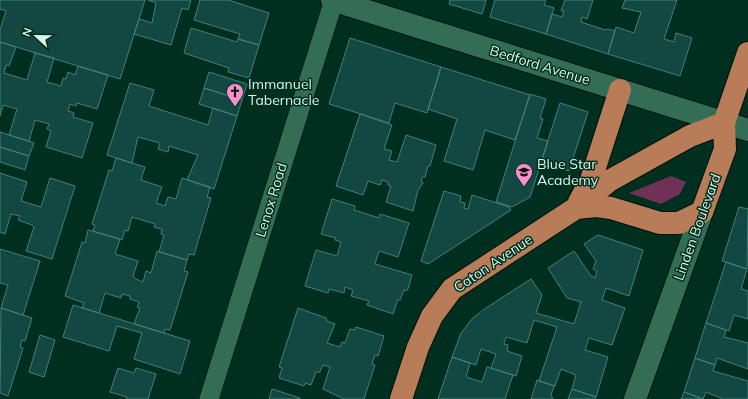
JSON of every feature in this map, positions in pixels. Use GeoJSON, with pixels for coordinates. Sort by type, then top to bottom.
{"type":"FeatureCollection","features":[{"type":"Feature","properties":{"kind":"highway","name":"Linden Boulevard"},"geometry":{"type":"LineString","coordinates":[[702,212],[725,149],[724,123],[748,54]]}},
{"type":"Feature","properties":{"kind":"highway"},"geometry":{"type":"LineString","coordinates":[[576,208],[591,180],[620,90]]}},
{"type":"Feature","properties":{"kind":"highway","name":"Caton Avenue"},"geometry":{"type":"LineString","coordinates":[[401,399],[418,347],[432,316],[452,289],[576,208],[609,181],[690,136],[724,123]]}},
{"type":"Feature","properties":{"kind":"highway","name":"Caton Avenue"},"geometry":{"type":"LineString","coordinates":[[576,208],[596,206],[611,208],[660,224],[679,223],[702,212]]}},
{"type":"Feature","properties":{"kind":"street","name":"Bedford Avenue"},"geometry":{"type":"LineString","coordinates":[[333,0],[748,130]]}},
{"type":"Feature","properties":{"kind":"street","name":"Lenox Road"},"geometry":{"type":"LineString","coordinates":[[209,399],[333,0]]}},
{"type":"Feature","properties":{"kind":"street","name":"Linden Boulevard"},"geometry":{"type":"LineString","coordinates":[[635,399],[702,212]]}},
{"type":"Feature","properties":{"kind":"shaded area"},"geometry":{"type":"Polygon","coordinates":[[[671,176],[686,182],[680,194],[661,204],[629,193],[671,176]]]}},
{"type":"Feature","properties":{"kind":"building"},"geometry":{"type":"Polygon","coordinates":[[[0,0],[145,0],[120,79],[0,42],[0,30],[6,11],[0,9],[0,0]]]}},
{"type":"Feature","properties":{"kind":"building"},"geometry":{"type":"Polygon","coordinates":[[[148,0],[191,0],[188,10],[182,8],[171,45],[134,34],[139,19],[152,23],[156,3],[148,0]]]}},
{"type":"Feature","properties":{"kind":"building"},"geometry":{"type":"Polygon","coordinates":[[[200,0],[228,0],[269,13],[259,45],[238,39],[240,34],[194,20],[200,0]]]}},
{"type":"Feature","properties":{"kind":"building"},"geometry":{"type":"Polygon","coordinates":[[[450,0],[486,0],[482,14],[449,4],[450,0]]]}},
{"type":"Feature","properties":{"kind":"building"},"geometry":{"type":"Polygon","coordinates":[[[495,0],[546,0],[544,5],[554,8],[546,34],[490,17],[495,0]]]}},
{"type":"Feature","properties":{"kind":"building"},"geometry":{"type":"Polygon","coordinates":[[[565,0],[593,0],[587,19],[582,17],[581,22],[605,30],[608,29],[615,31],[608,54],[546,34],[552,14],[562,17],[564,11],[561,11],[565,0]]]}},
{"type":"Feature","properties":{"kind":"building"},"geometry":{"type":"Polygon","coordinates":[[[625,0],[677,0],[664,39],[674,42],[676,33],[692,38],[680,76],[608,54],[616,27],[634,33],[641,12],[622,8],[625,0]]]}},
{"type":"Feature","properties":{"kind":"building"},"geometry":{"type":"Polygon","coordinates":[[[191,28],[237,42],[238,39],[259,45],[249,78],[228,72],[229,68],[184,53],[191,28]]]}},
{"type":"Feature","properties":{"kind":"building"},"geometry":{"type":"Polygon","coordinates":[[[350,38],[441,67],[427,113],[395,103],[389,123],[329,104],[350,38]]]}},
{"type":"Feature","properties":{"kind":"building"},"geometry":{"type":"Polygon","coordinates":[[[0,42],[16,47],[9,66],[6,65],[4,73],[27,80],[35,53],[54,58],[47,82],[61,86],[63,78],[66,79],[68,72],[75,75],[78,66],[108,75],[97,109],[77,103],[76,106],[70,104],[68,111],[74,113],[73,117],[93,123],[82,158],[46,147],[51,131],[47,129],[49,124],[35,120],[29,141],[9,135],[17,109],[3,105],[0,116],[0,42]]]}},
{"type":"Feature","properties":{"kind":"building"},"geometry":{"type":"Polygon","coordinates":[[[441,67],[530,95],[515,140],[485,130],[473,170],[444,161],[457,119],[428,109],[441,67]]]}},
{"type":"Feature","properties":{"kind":"building"},"geometry":{"type":"Polygon","coordinates":[[[209,72],[247,84],[242,100],[204,88],[209,72]]]}},
{"type":"Feature","properties":{"kind":"building"},"geometry":{"type":"Polygon","coordinates":[[[130,83],[154,90],[149,106],[208,125],[213,108],[237,116],[214,189],[187,180],[198,155],[169,146],[168,152],[158,149],[160,143],[138,137],[132,163],[107,155],[130,83]]]}},
{"type":"Feature","properties":{"kind":"building"},"geometry":{"type":"Polygon","coordinates":[[[204,88],[242,100],[237,116],[199,104],[204,88]]]}},
{"type":"Feature","properties":{"kind":"building"},"geometry":{"type":"Polygon","coordinates":[[[530,94],[546,99],[540,118],[543,119],[537,138],[548,141],[530,197],[512,207],[496,202],[530,94]]]}},
{"type":"Feature","properties":{"kind":"building"},"geometry":{"type":"Polygon","coordinates":[[[560,103],[588,112],[569,171],[541,162],[560,103]]]}},
{"type":"Feature","properties":{"kind":"building"},"geometry":{"type":"Polygon","coordinates":[[[360,114],[392,125],[384,149],[392,151],[389,160],[397,162],[406,135],[436,145],[430,166],[428,166],[425,177],[423,176],[421,180],[423,183],[418,190],[413,211],[386,202],[391,186],[388,185],[388,182],[382,180],[380,185],[368,181],[363,195],[336,186],[360,114]]]}},
{"type":"Feature","properties":{"kind":"building"},"geometry":{"type":"Polygon","coordinates":[[[0,132],[34,143],[29,156],[0,147],[0,132]]]}},
{"type":"Feature","properties":{"kind":"building"},"geometry":{"type":"Polygon","coordinates":[[[0,147],[29,156],[25,170],[0,162],[0,147]]]}},
{"type":"Feature","properties":{"kind":"building"},"geometry":{"type":"Polygon","coordinates":[[[116,158],[145,167],[141,180],[162,187],[156,203],[165,206],[168,197],[176,199],[182,178],[210,187],[207,197],[211,198],[194,255],[189,254],[187,260],[159,252],[164,235],[161,234],[162,229],[154,227],[155,224],[132,217],[128,231],[125,230],[122,240],[93,231],[95,225],[92,224],[109,170],[112,171],[116,158]]]}},
{"type":"Feature","properties":{"kind":"building"},"geometry":{"type":"Polygon","coordinates":[[[0,173],[27,182],[21,201],[41,207],[50,178],[75,186],[52,259],[26,251],[34,227],[18,220],[20,216],[11,214],[5,234],[0,232],[0,173]]]}},
{"type":"Feature","properties":{"kind":"building"},"geometry":{"type":"Polygon","coordinates":[[[444,191],[461,196],[460,202],[465,203],[464,208],[468,209],[472,195],[509,207],[511,210],[428,264],[421,261],[444,191]]]}},
{"type":"Feature","properties":{"kind":"building"},"geometry":{"type":"Polygon","coordinates":[[[332,199],[355,206],[354,210],[379,218],[380,214],[409,223],[398,257],[379,251],[375,264],[412,275],[408,289],[406,291],[404,290],[400,300],[398,299],[393,314],[367,305],[369,301],[351,296],[353,290],[345,287],[344,293],[329,289],[328,293],[305,286],[316,250],[337,256],[341,242],[335,240],[336,238],[321,234],[332,199]]]}},
{"type":"Feature","properties":{"kind":"building"},"geometry":{"type":"Polygon","coordinates":[[[739,207],[748,209],[747,269],[722,261],[739,207]]]}},
{"type":"Feature","properties":{"kind":"building"},"geometry":{"type":"Polygon","coordinates":[[[88,230],[120,239],[115,254],[138,261],[133,276],[143,282],[146,271],[151,273],[157,251],[187,260],[184,271],[188,272],[170,330],[165,329],[164,333],[134,324],[140,308],[137,307],[139,302],[130,299],[130,296],[122,294],[121,298],[105,293],[99,313],[82,308],[84,303],[65,296],[82,242],[85,243],[88,230]]]}},
{"type":"Feature","properties":{"kind":"building"},"geometry":{"type":"Polygon","coordinates":[[[598,235],[643,250],[629,296],[606,288],[602,300],[625,308],[612,345],[589,338],[585,350],[608,357],[596,397],[572,389],[576,375],[561,369],[555,386],[539,381],[557,327],[534,320],[527,343],[506,337],[504,344],[508,345],[507,351],[522,356],[516,376],[491,368],[496,354],[481,349],[476,365],[452,357],[461,333],[472,319],[483,310],[531,279],[542,295],[536,313],[574,324],[581,302],[567,298],[548,268],[574,251],[591,276],[595,278],[597,271],[593,269],[596,261],[584,244],[598,235]]]}},
{"type":"Feature","properties":{"kind":"building"},"geometry":{"type":"Polygon","coordinates":[[[0,249],[40,261],[23,315],[1,308],[8,285],[0,283],[0,249]]]}},
{"type":"Feature","properties":{"kind":"building"},"geometry":{"type":"Polygon","coordinates":[[[726,262],[747,269],[741,289],[748,291],[748,319],[734,315],[729,331],[706,323],[726,262]]]}},
{"type":"Feature","properties":{"kind":"building"},"geometry":{"type":"Polygon","coordinates":[[[73,305],[190,341],[180,374],[134,359],[142,333],[117,326],[109,351],[63,337],[73,305]]]}},
{"type":"Feature","properties":{"kind":"building"},"geometry":{"type":"Polygon","coordinates":[[[1,308],[32,318],[25,341],[22,340],[20,347],[23,348],[8,396],[0,393],[1,308]]]}},
{"type":"Feature","properties":{"kind":"building"},"geometry":{"type":"Polygon","coordinates":[[[298,308],[326,318],[327,321],[335,324],[327,343],[340,347],[342,342],[345,343],[350,329],[355,330],[356,327],[384,336],[378,356],[375,355],[372,364],[375,365],[364,399],[344,399],[323,389],[330,367],[323,365],[320,372],[316,372],[311,385],[305,383],[304,386],[279,378],[282,368],[279,367],[298,308]]]}},
{"type":"Feature","properties":{"kind":"building"},"geometry":{"type":"Polygon","coordinates":[[[706,323],[726,330],[724,337],[748,343],[748,369],[717,358],[715,365],[695,358],[706,323]]]}},
{"type":"Feature","properties":{"kind":"building"},"geometry":{"type":"Polygon","coordinates":[[[40,335],[55,340],[44,377],[29,372],[40,335]]]}},
{"type":"Feature","properties":{"kind":"building"},"geometry":{"type":"Polygon","coordinates":[[[452,357],[470,363],[466,377],[482,382],[487,367],[513,375],[505,399],[438,399],[452,357]]]}},
{"type":"Feature","properties":{"kind":"building"},"geometry":{"type":"Polygon","coordinates":[[[695,358],[715,365],[713,371],[748,381],[748,399],[723,399],[706,392],[703,399],[684,392],[695,358]]]}},
{"type":"Feature","properties":{"kind":"building"},"geometry":{"type":"Polygon","coordinates":[[[118,368],[134,373],[136,368],[156,374],[148,399],[126,399],[127,397],[110,392],[118,368]]]}},
{"type":"Feature","properties":{"kind":"building"},"geometry":{"type":"Polygon","coordinates":[[[537,380],[554,386],[551,395],[553,399],[531,399],[537,380]]]}},
{"type":"Feature","properties":{"kind":"building"},"geometry":{"type":"Polygon","coordinates":[[[272,389],[300,398],[300,399],[269,399],[272,389]]]}},
{"type":"Feature","properties":{"kind":"building"},"geometry":{"type":"Polygon","coordinates":[[[572,389],[596,397],[595,399],[568,399],[572,389]]]}},
{"type":"Feature","properties":{"kind":"building"},"geometry":{"type":"Polygon","coordinates":[[[684,392],[703,399],[681,399],[684,392]]]}},
{"type":"Feature","properties":{"kind":"place","name":"Immanuel Tabernacle"},"geometry":{"type":"Point","coordinates":[235,107]}},
{"type":"Feature","properties":{"kind":"place","name":"Blue Star Academy"},"geometry":{"type":"Point","coordinates":[524,187]}}]}
